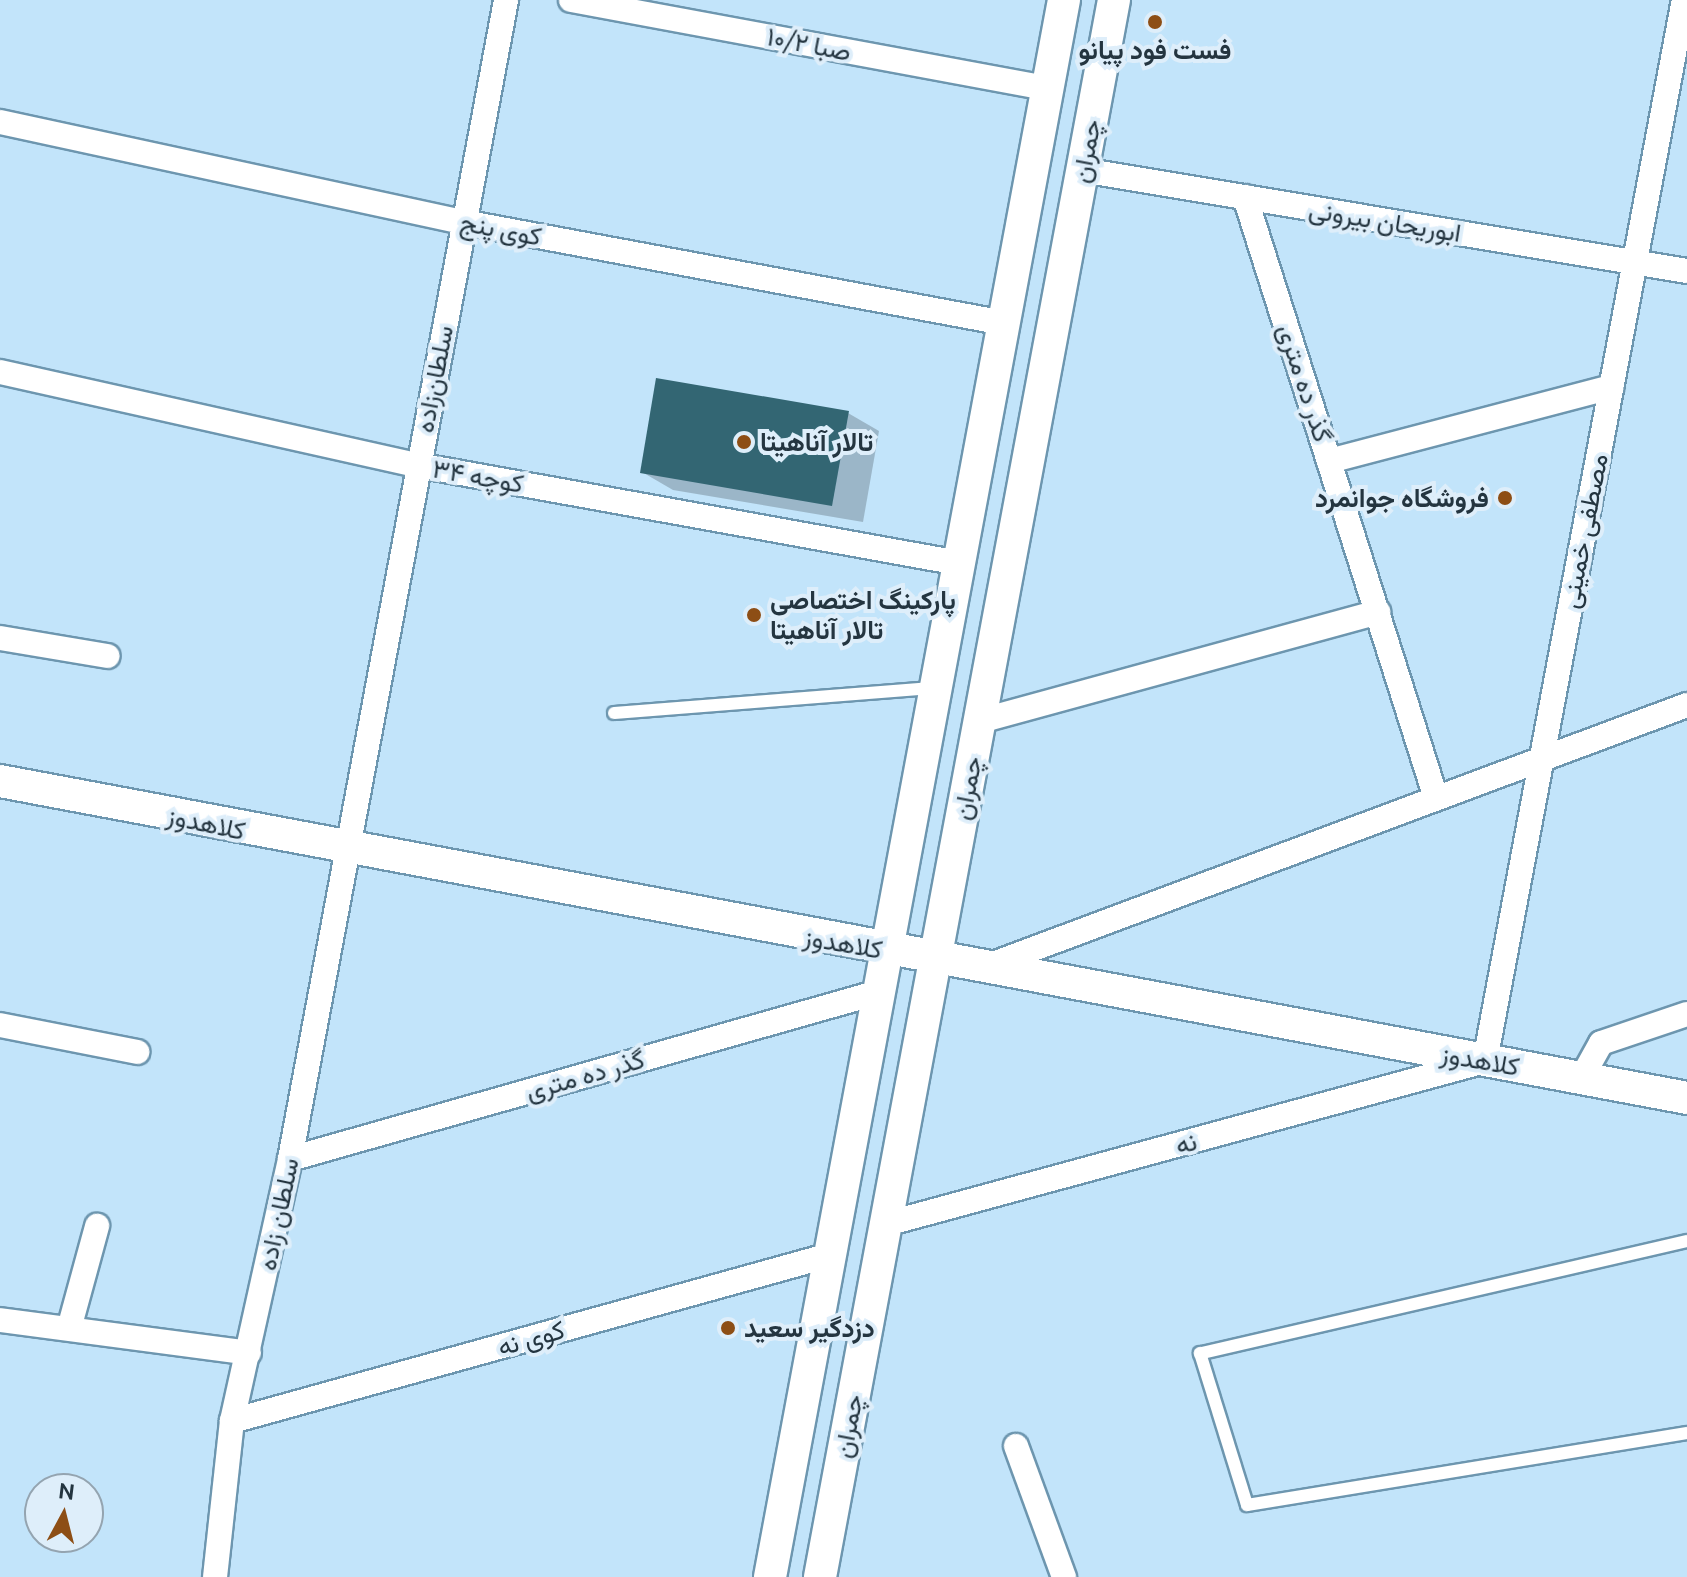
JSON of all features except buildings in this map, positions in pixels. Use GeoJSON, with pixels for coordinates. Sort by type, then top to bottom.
{"type":"FeatureCollection","features":[{"type":"Feature","properties":{"kind":"street","name":"سلطان‌زاده"},"geometry":{"type":"LineString","coordinates":[[343,851],[506,0]]}},
{"type":"Feature","properties":{"kind":"street","name":"صبا ۱۰/۲"},"geometry":{"type":"LineString","coordinates":[[571,0],[1047,88]]}},
{"type":"Feature","properties":{"kind":"street","name":"چمران"},"geometry":{"type":"LineString","coordinates":[[770,1577],[1064,0]]}},
{"type":"Feature","properties":{"kind":"street","name":"چمران"},"geometry":{"type":"LineString","coordinates":[[820,1577],[1114,0]]}},
{"type":"Feature","properties":{"kind":"street","name":"مصطفی خمینی"},"geometry":{"type":"LineString","coordinates":[[1485,1061],[1684,0]]}},
{"type":"Feature","properties":{"kind":"street","name":"کوی پنج"},"geometry":{"type":"LineString","coordinates":[[0,122],[463,222],[1004,323]]}},
{"type":"Feature","properties":{"kind":"street"},"geometry":{"type":"LineString","coordinates":[[1033,161],[1082,170]]}},
{"type":"Feature","properties":{"kind":"street","name":"ابوریحان بیرونی"},"geometry":{"type":"LineString","coordinates":[[1082,170],[1687,271]]}},
{"type":"Feature","properties":{"kind":"street","name":"گذر ده متری"},"geometry":{"type":"LineString","coordinates":[[1245,197],[1436,798]]}},
{"type":"Feature","properties":{"kind":"street","name":"کوچه ۳۴"},"geometry":{"type":"LineString","coordinates":[[0,372],[417,465],[959,563]]}},
{"type":"Feature","properties":{"kind":"street"},"geometry":{"type":"LineString","coordinates":[[1329,461],[1611,387]]}},
{"type":"Feature","properties":{"kind":"street"},"geometry":{"type":"LineString","coordinates":[[980,721],[1378,612]]}},
{"type":"Feature","properties":{"kind":"street"},"geometry":{"type":"LineString","coordinates":[[0,638],[107,656]]}},
{"type":"Feature","properties":{"kind":"street"},"geometry":{"type":"LineString","coordinates":[[980,969],[1687,705]]}},
{"type":"Feature","properties":{"kind":"street","name":"کلاهدوز"},"geometry":{"type":"LineString","coordinates":[[0,781],[343,851],[1687,1098]]}},
{"type":"Feature","properties":{"kind":"street","name":"سلطان زاده"},"geometry":{"type":"LineString","coordinates":[[215,1577],[232,1421],[290,1159],[343,851]]}},
{"type":"Feature","properties":{"kind":"street","name":"گذر ده متری"},"geometry":{"type":"LineString","coordinates":[[290,1159],[879,992]]}},
{"type":"Feature","properties":{"kind":"street"},"geometry":{"type":"LineString","coordinates":[[1581,1079],[1601,1043],[1687,1014]]}},
{"type":"Feature","properties":{"kind":"street"},"geometry":{"type":"LineString","coordinates":[[0,1025],[137,1052]]}},
{"type":"Feature","properties":{"kind":"street","name":"نه"},"geometry":{"type":"LineString","coordinates":[[886,1224],[1485,1061]]}},
{"type":"Feature","properties":{"kind":"street"},"geometry":{"type":"LineString","coordinates":[[70,1325],[97,1226]]}},
{"type":"Feature","properties":{"kind":"street","name":"کوی نه"},"geometry":{"type":"LineString","coordinates":[[232,1421],[830,1255]]}},
{"type":"Feature","properties":{"kind":"street"},"geometry":{"type":"LineString","coordinates":[[0,1320],[70,1325],[249,1353]]}},
{"type":"Feature","properties":{"kind":"street"},"geometry":{"type":"LineString","coordinates":[[1016,1446],[1064,1577]]}},
{"type":"Feature","properties":{"kind":"lane"},"geometry":{"type":"LineString","coordinates":[[614,713],[936,688]]}},
{"type":"Feature","properties":{"kind":"lane"},"geometry":{"type":"LineString","coordinates":[[1687,1241],[1200,1353],[1247,1505],[1687,1433]]}},
{"type":"Feature","properties":{"kind":"place","name":"فست فود پیانو"},"geometry":{"type":"Point","coordinates":[1155,22]}},
{"type":"Feature","properties":{"kind":"place","name":"تالار آناهیتا"},"geometry":{"type":"Point","coordinates":[744,442]}},
{"type":"Feature","properties":{"kind":"place","name":"فروشگاه جوانمرد"},"geometry":{"type":"Point","coordinates":[1505,498]}},
{"type":"Feature","properties":{"kind":"place","name":"پارکینگ اختصاصی تالار آناهیتا"},"geometry":{"type":"Point","coordinates":[754,615]}},
{"type":"Feature","properties":{"kind":"place","name":"دزدگیر سعید"},"geometry":{"type":"Point","coordinates":[728,1328]}}]}
